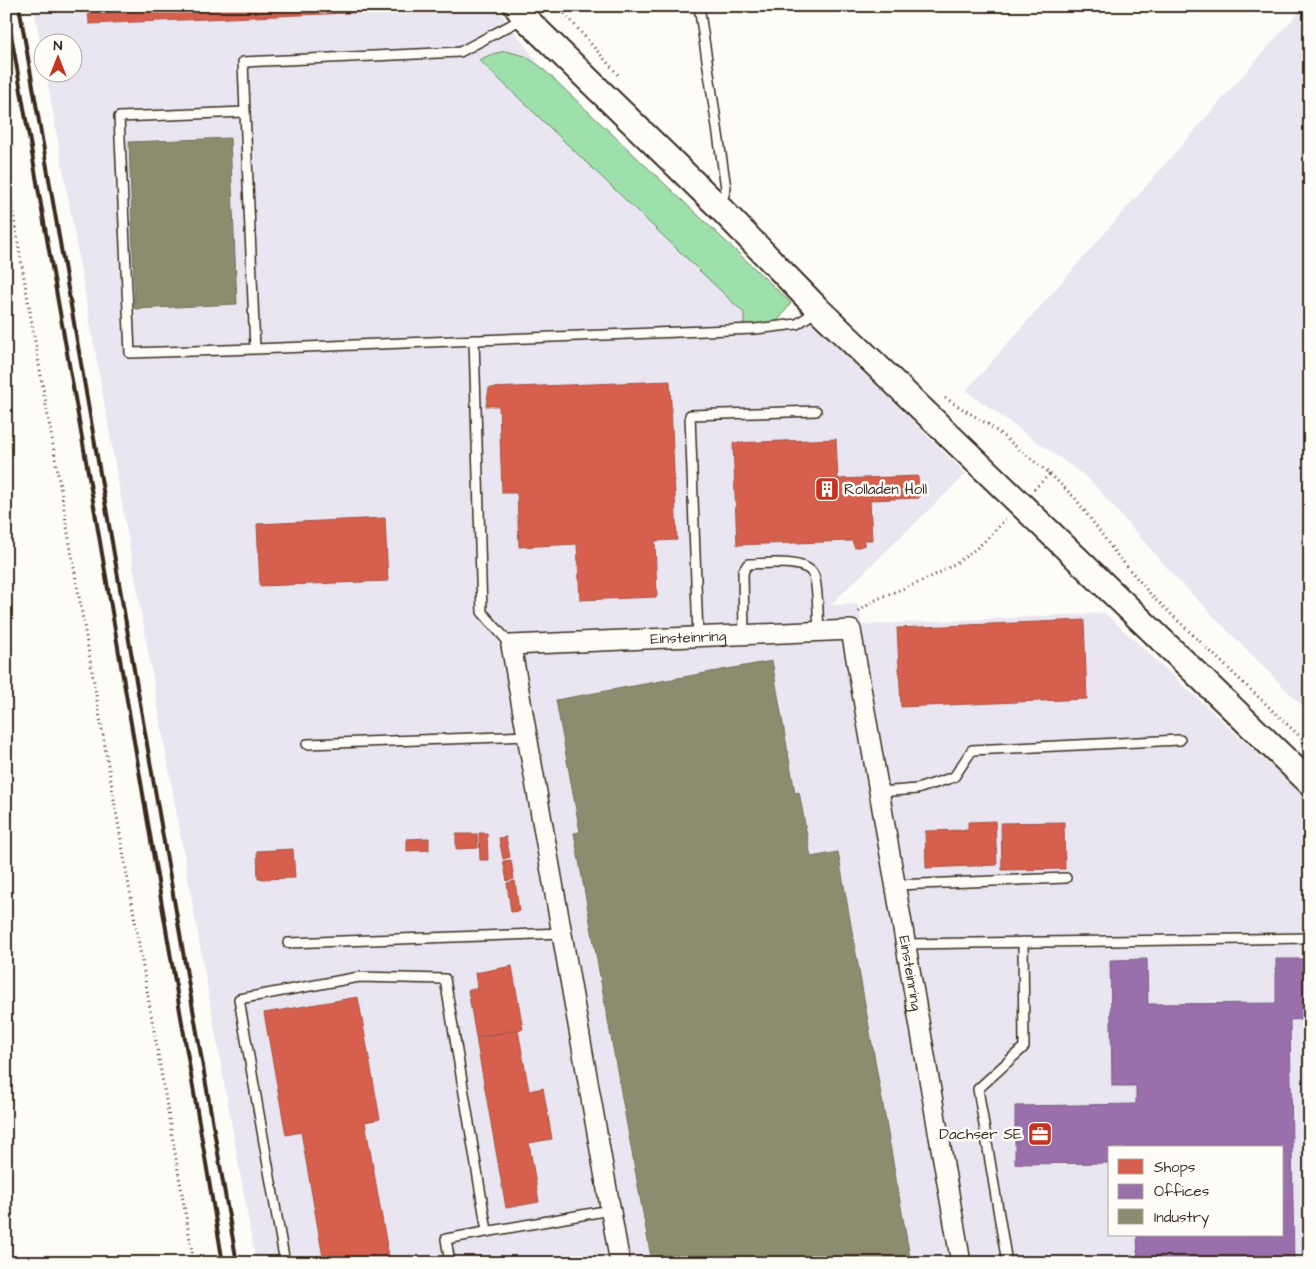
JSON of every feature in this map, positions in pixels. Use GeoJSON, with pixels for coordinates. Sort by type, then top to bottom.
{"type":"FeatureCollection","features":[{"type":"Feature","properties":{"kind":"street"},"geometry":{"type":"LineString","coordinates":[[520,12],[720,208],[819,310],[1310,783]]}},
{"type":"Feature","properties":{"kind":"street","name":"Einsteinring"},"geometry":{"type":"LineString","coordinates":[[512,645],[851,630],[962,1263]]}},
{"type":"Feature","properties":{"kind":"street"},"geometry":{"type":"LineString","coordinates":[[512,645],[620,1263]]}},
{"type":"Feature","properties":{"kind":"lane"},"geometry":{"type":"LineString","coordinates":[[699,6],[726,188],[720,208]]}},
{"type":"Feature","properties":{"kind":"lane"},"geometry":{"type":"LineString","coordinates":[[255,349],[243,62],[460,52],[520,12]]}},
{"type":"Feature","properties":{"kind":"lane"},"geometry":{"type":"LineString","coordinates":[[245,112],[120,117],[130,354],[755,329],[797,324],[819,310]]}},
{"type":"Feature","properties":{"kind":"lane"},"geometry":{"type":"LineString","coordinates":[[474,340],[482,612],[512,645]]}},
{"type":"Feature","properties":{"kind":"lane"},"geometry":{"type":"LineString","coordinates":[[698,637],[690,415],[816,411]]}},
{"type":"Feature","properties":{"kind":"lane"},"geometry":{"type":"LineString","coordinates":[[744,635],[743,572],[748,564],[798,564],[809,568],[815,576],[819,632]]}},
{"type":"Feature","properties":{"kind":"lane"},"geometry":{"type":"LineString","coordinates":[[307,744],[528,736]]}},
{"type":"Feature","properties":{"kind":"lane"},"geometry":{"type":"LineString","coordinates":[[880,792],[917,789],[954,777],[972,750],[1180,740]]}},
{"type":"Feature","properties":{"kind":"lane"},"geometry":{"type":"LineString","coordinates":[[896,885],[1066,878]]}},
{"type":"Feature","properties":{"kind":"lane"},"geometry":{"type":"LineString","coordinates":[[288,943],[562,933]]}},
{"type":"Feature","properties":{"kind":"lane"},"geometry":{"type":"LineString","coordinates":[[906,944],[1310,938]]}},
{"type":"Feature","properties":{"kind":"lane"},"geometry":{"type":"LineString","coordinates":[[1007,1263],[978,1089],[1024,1047],[1023,942]]}},
{"type":"Feature","properties":{"kind":"lane"},"geometry":{"type":"LineString","coordinates":[[285,1263],[239,999],[359,977],[444,979],[487,1231]]}},
{"type":"Feature","properties":{"kind":"lane"},"geometry":{"type":"LineString","coordinates":[[450,1263],[446,1238],[610,1210]]}},
{"type":"Feature","properties":{"kind":"path"},"geometry":{"type":"LineString","coordinates":[[558,6],[621,78]]}},
{"type":"Feature","properties":{"kind":"path"},"geometry":{"type":"LineString","coordinates":[[6,173],[194,1263]]}},
{"type":"Feature","properties":{"kind":"path"},"geometry":{"type":"LineString","coordinates":[[938,392],[989,425],[1050,474],[1075,498],[1117,555],[1153,597],[1310,746]]}},
{"type":"Feature","properties":{"kind":"path"},"geometry":{"type":"LineString","coordinates":[[1030,494],[1050,474]]}},
{"type":"Feature","properties":{"kind":"path"},"geometry":{"type":"LineString","coordinates":[[851,630],[859,611],[872,601],[920,582],[951,566],[980,545],[996,530],[1005,518]]}},
{"type":"Feature","properties":{"kind":"shaded area"},"geometry":{"type":"Polygon","coordinates":[[[34,6],[496,6],[541,67],[525,56],[492,54],[479,60],[744,313],[744,326],[808,318],[966,474],[830,605],[858,604],[862,625],[1105,613],[1310,802],[1310,1263],[256,1263],[48,82],[82,82],[82,32],[38,32],[34,6]]]}},
{"type":"Feature","properties":{"kind":"shaded area"},"geometry":{"type":"Polygon","coordinates":[[[1304,6],[1310,6],[1310,714],[1176,578],[1089,479],[966,391],[1304,6]]]}},
{"type":"Feature","properties":{"kind":"green space"},"geometry":{"type":"Polygon","coordinates":[[[506,51],[525,56],[541,67],[791,303],[777,322],[744,326],[744,313],[479,60],[492,54],[506,51]]]}},
{"type":"Feature","properties":{"kind":"building: Shops"},"geometry":{"type":"Polygon","coordinates":[[[88,6],[370,6],[370,12],[89,24],[88,6]]]}},
{"type":"Feature","properties":{"kind":"building: Shops"},"geometry":{"type":"Polygon","coordinates":[[[670,381],[677,540],[655,541],[657,597],[580,600],[577,544],[519,547],[517,493],[502,493],[499,406],[486,406],[489,388],[670,381]]]}},
{"type":"Feature","properties":{"kind":"building: Shops","name":"Rolladen Holl"},"geometry":{"type":"Polygon","coordinates":[[[836,439],[838,479],[918,476],[919,498],[870,500],[872,540],[863,540],[865,545],[855,548],[852,541],[737,545],[733,443],[836,439]]]}},
{"type":"Feature","properties":{"kind":"building: Shops"},"geometry":{"type":"Polygon","coordinates":[[[385,518],[388,581],[260,586],[257,524],[385,518]]]}},
{"type":"Feature","properties":{"kind":"building: Shops"},"geometry":{"type":"Polygon","coordinates":[[[1084,620],[1087,699],[901,707],[897,628],[1084,620]]]}},
{"type":"Feature","properties":{"kind":"building: Shops"},"geometry":{"type":"Polygon","coordinates":[[[995,821],[997,865],[926,868],[925,831],[968,830],[968,822],[995,821]]]}},
{"type":"Feature","properties":{"kind":"building: Shops"},"geometry":{"type":"Polygon","coordinates":[[[1064,822],[1065,869],[1002,870],[1001,823],[1064,822]]]}},
{"type":"Feature","properties":{"kind":"building: Shops"},"geometry":{"type":"Polygon","coordinates":[[[479,833],[487,833],[488,860],[480,860],[479,833]]]}},
{"type":"Feature","properties":{"kind":"building: Shops"},"geometry":{"type":"Polygon","coordinates":[[[456,834],[477,834],[478,848],[456,849],[456,834]]]}},
{"type":"Feature","properties":{"kind":"building: Shops"},"geometry":{"type":"Polygon","coordinates":[[[506,837],[510,857],[503,859],[499,838],[506,837]]]}},
{"type":"Feature","properties":{"kind":"building: Shops"},"geometry":{"type":"Polygon","coordinates":[[[429,838],[429,850],[407,851],[407,839],[429,838]]]}},
{"type":"Feature","properties":{"kind":"building: Shops"},"geometry":{"type":"Polygon","coordinates":[[[293,849],[295,878],[258,879],[257,851],[293,849]]]}},
{"type":"Feature","properties":{"kind":"building: Shops"},"geometry":{"type":"Polygon","coordinates":[[[511,860],[514,879],[507,881],[503,861],[511,860]]]}},
{"type":"Feature","properties":{"kind":"building: Shops"},"geometry":{"type":"Polygon","coordinates":[[[515,881],[519,911],[511,912],[507,883],[515,881]]]}},
{"type":"Feature","properties":{"kind":"building: Shops"},"geometry":{"type":"Polygon","coordinates":[[[512,966],[523,1029],[476,1037],[468,990],[477,988],[475,973],[512,966]]]}},
{"type":"Feature","properties":{"kind":"building: Shops"},"geometry":{"type":"Polygon","coordinates":[[[358,997],[380,1119],[365,1122],[390,1263],[324,1263],[301,1132],[286,1135],[264,1013],[358,997]]]}},
{"type":"Feature","properties":{"kind":"building: Shops"},"geometry":{"type":"Polygon","coordinates":[[[518,1030],[529,1091],[543,1088],[552,1139],[529,1143],[539,1202],[506,1208],[476,1038],[518,1030]]]}},
{"type":"Feature","properties":{"kind":"building: Offices"},"geometry":{"type":"Polygon","coordinates":[[[1147,959],[1148,1004],[1276,1003],[1276,959],[1310,959],[1310,1019],[1290,1020],[1294,1263],[1138,1263],[1137,1236],[1284,1236],[1284,1146],[1108,1146],[1108,1163],[1015,1164],[1015,1106],[1136,1104],[1136,1086],[1112,1086],[1110,960],[1147,959]]]}},
{"type":"Feature","properties":{"kind":"building: Industry"},"geometry":{"type":"Polygon","coordinates":[[[230,138],[237,304],[135,309],[129,142],[230,138]]]}},
{"type":"Feature","properties":{"kind":"building: Industry"},"geometry":{"type":"Polygon","coordinates":[[[772,661],[795,793],[799,792],[811,857],[838,852],[911,1263],[652,1263],[574,833],[580,832],[556,700],[772,661]]]}},
{"type":"Feature","properties":{"kind":"railway"},"geometry":{"type":"LineString","coordinates":[[6,6],[91,489],[223,1263]]}},
{"type":"Feature","properties":{"kind":"railway"},"geometry":{"type":"LineString","coordinates":[[19,6],[237,1263]]}},
{"type":"Feature","properties":{"kind":"place","name":"Rolladen Holl"},"geometry":{"type":"Point","coordinates":[827,489]}},
{"type":"Feature","properties":{"kind":"place","name":"Dachser SE"},"geometry":{"type":"Point","coordinates":[1040,1134]}}]}
